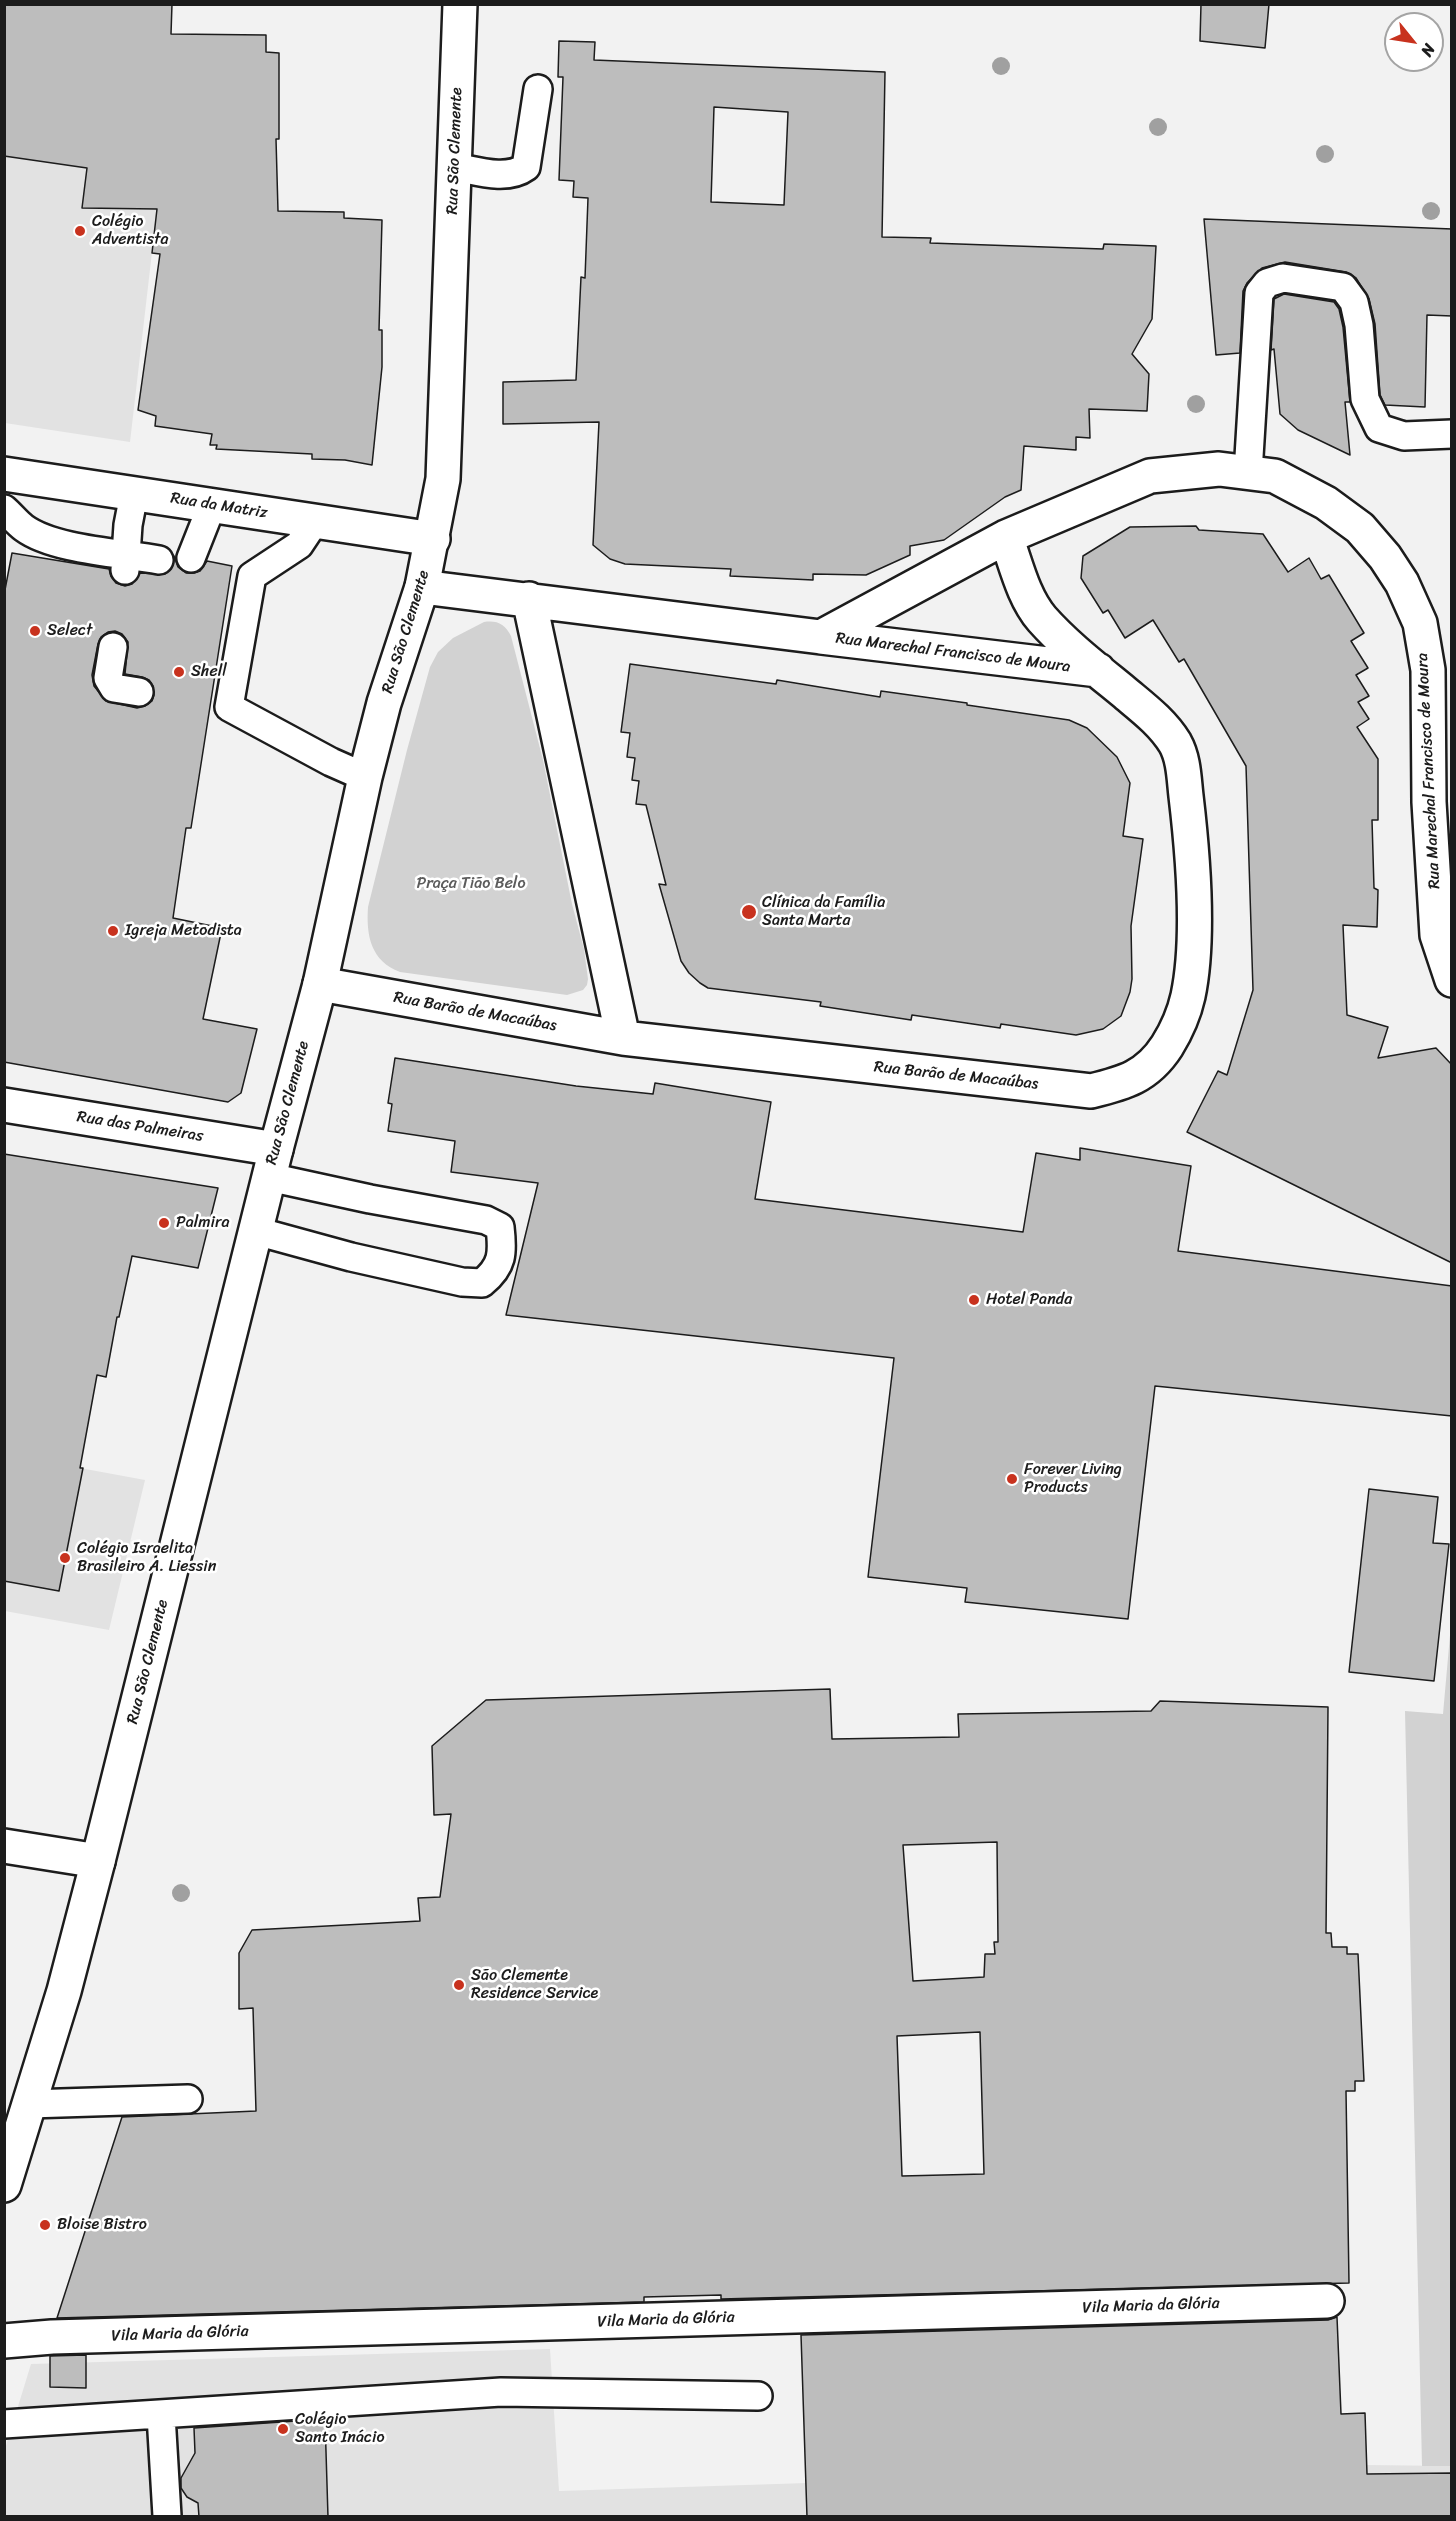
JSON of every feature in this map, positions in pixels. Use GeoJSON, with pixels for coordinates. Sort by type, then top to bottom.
{"type":"FeatureCollection","features":[{"type":"Feature","properties":{"kind":"street","name":"Rua São Clemente"},"geometry":{"type":"LineString","coordinates":[[6,2177],[64,1991],[98,1861],[272,1163],[320,984],[365,777],[384,704],[422,587],[433,539],[443,479],[460,4]]}},
{"type":"Feature","properties":{"kind":"street","name":"Rua Marechal Francisco de Moura"},"geometry":{"type":"LineString","coordinates":[[821,637],[1005,537],[1150,476],[1219,469],[1275,476],[1299,487],[1326,502],[1360,528],[1385,557],[1402,583],[1420,622],[1428,669],[1429,802],[1437,935],[1452,980]]}},
{"type":"Feature","properties":{"kind":"street","name":"Rua da Matriz"},"geometry":{"type":"LineString","coordinates":[[4,474],[433,539]]}},
{"type":"Feature","properties":{"kind":"street","name":"Rua Marechal Francisco de Moura"},"geometry":{"type":"LineString","coordinates":[[1005,537],[1029,600],[1042,619],[1098,670]]}},
{"type":"Feature","properties":{"kind":"street"},"geometry":{"type":"LineString","coordinates":[[422,587],[529,599],[623,1038]]}},
{"type":"Feature","properties":{"kind":"street","name":"Rua Marechal Francisco de Moura"},"geometry":{"type":"LineString","coordinates":[[529,599],[1098,670]]}},
{"type":"Feature","properties":{"kind":"street","name":"Rua Barão de Macaúbas"},"geometry":{"type":"LineString","coordinates":[[320,984],[623,1038],[1091,1091],[1127,1082],[1153,1063],[1166,1047],[1180,1024],[1188,995],[1193,945],[1192,846],[1182,765],[1176,745],[1160,722],[1098,670]]}},
{"type":"Feature","properties":{"kind":"street","name":"Rua das Palmeiras"},"geometry":{"type":"LineString","coordinates":[[4,1105],[272,1163]]}},
{"type":"Feature","properties":{"kind":"street"},"geometry":{"type":"LineString","coordinates":[[4,1846],[98,1861]]}},
{"type":"Feature","properties":{"kind":"street","name":"Vila Maria da Glória"},"geometry":{"type":"LineString","coordinates":[[4,2341],[52,2337],[1327,2301]]}},
{"type":"Feature","properties":{"kind":"lane"},"geometry":{"type":"LineString","coordinates":[[454,167],[493,174],[519,172],[526,167],[538,89]]}},
{"type":"Feature","properties":{"kind":"lane"},"geometry":{"type":"LineString","coordinates":[[1248,473],[1258,293],[1267,283],[1283,278],[1343,287],[1354,302],[1359,325],[1365,399],[1379,428],[1404,435],[1452,434]]}},
{"type":"Feature","properties":{"kind":"lane"},"geometry":{"type":"LineString","coordinates":[[125,562],[128,525],[134,494]]}},
{"type":"Feature","properties":{"kind":"lane"},"geometry":{"type":"LineString","coordinates":[[191,558],[212,505]]}},
{"type":"Feature","properties":{"kind":"lane"},"geometry":{"type":"LineString","coordinates":[[4,508],[25,529],[50,540],[94,550],[125,562],[159,560]]}},
{"type":"Feature","properties":{"kind":"lane"},"geometry":{"type":"LineString","coordinates":[[315,521],[299,545],[241,574],[220,706],[365,777]]}},
{"type":"Feature","properties":{"kind":"lane"},"geometry":{"type":"LineString","coordinates":[[113,647],[108,678],[114,688],[139,692]]}},
{"type":"Feature","properties":{"kind":"lane"},"geometry":{"type":"LineString","coordinates":[[256,1231],[351,1257],[462,1282],[482,1283],[496,1272],[502,1250],[500,1227],[486,1220],[370,1199],[272,1163]]}},
{"type":"Feature","properties":{"kind":"lane"},"geometry":{"type":"LineString","coordinates":[[29,2103],[188,2099]]}},
{"type":"Feature","properties":{"kind":"lane"},"geometry":{"type":"LineString","coordinates":[[4,2424],[501,2392],[758,2396]]}},
{"type":"Feature","properties":{"kind":"lane"},"geometry":{"type":"LineString","coordinates":[[161,2415],[167,2517]]}},
{"type":"Feature","properties":{"kind":"shaded area","name":"Colégio Adventista"},"geometry":{"type":"Polygon","coordinates":[[[4,33],[90,150],[82,207],[157,209],[130,442],[5,423],[4,33]]]}},
{"type":"Feature","properties":{"kind":"shaded area","name":"Colégio Israelita Brasileiro A. Liessin"},"geometry":{"type":"Polygon","coordinates":[[[4,1454],[145,1480],[109,1630],[5,1611],[4,1454]]]}},
{"type":"Feature","properties":{"kind":"shaded area","name":"Colégio Santo Inácio"},"geometry":{"type":"Polygon","coordinates":[[[550,2349],[559,2491],[1367,2465],[1452,2466],[1451,2516],[5,2516],[5,2449],[31,2364],[550,2349]]]}},
{"type":"Feature","properties":{"kind":"green space","name":"Praça Tião Belo"},"geometry":{"type":"Polygon","coordinates":[[[484,622],[500,624],[511,636],[543,760],[572,904],[584,949],[588,979],[583,990],[567,995],[400,972],[382,961],[372,946],[368,928],[368,907],[430,667],[438,652],[453,638],[484,622]]]}},
{"type":"Feature","properties":{"kind":"green space"},"geometry":{"type":"Polygon","coordinates":[[[1451,1624],[1452,2466],[1422,2466],[1405,1711],[1443,1714],[1451,1624]]]}},
{"type":"Feature","properties":{"kind":"building"},"geometry":{"type":"Polygon","coordinates":[[[4,4],[172,4],[171,34],[266,35],[266,52],[279,53],[279,139],[276,139],[278,211],[344,212],[344,218],[382,220],[379,330],[382,330],[382,367],[372,465],[345,460],[312,459],[312,454],[216,449],[217,445],[210,445],[212,434],[155,426],[156,416],[138,410],[160,254],[152,253],[157,209],[82,208],[87,168],[4,156],[4,4]]]}},
{"type":"Feature","properties":{"kind":"building"},"geometry":{"type":"Polygon","coordinates":[[[1201,4],[1269,4],[1265,48],[1200,41],[1201,4]]]}},
{"type":"Feature","properties":{"kind":"building"},"geometry":{"type":"Polygon","coordinates":[[[559,41],[595,42],[594,60],[885,72],[882,237],[931,238],[930,243],[1103,249],[1104,244],[1156,246],[1152,319],[1132,354],[1149,374],[1147,411],[1089,409],[1090,438],[1076,437],[1076,450],[1024,446],[1021,490],[1005,497],[944,540],[910,546],[910,555],[866,575],[813,574],[813,580],[730,576],[731,569],[625,564],[610,559],[593,545],[599,422],[503,424],[503,382],[576,380],[581,277],[585,278],[588,198],[573,197],[574,181],[559,180],[563,77],[558,77],[559,41]],[[714,107],[711,202],[784,205],[788,112],[714,107]]]}},
{"type":"Feature","properties":{"kind":"building"},"geometry":{"type":"Polygon","coordinates":[[[1204,219],[1452,229],[1452,316],[1427,315],[1425,407],[1385,405],[1380,395],[1375,324],[1369,299],[1356,278],[1346,272],[1285,262],[1262,268],[1247,283],[1243,291],[1240,353],[1216,355],[1204,219]]]}},
{"type":"Feature","properties":{"kind":"building"},"geometry":{"type":"Polygon","coordinates":[[[1284,294],[1334,302],[1339,309],[1343,327],[1350,402],[1345,402],[1350,455],[1298,430],[1280,414],[1274,349],[1271,350],[1274,299],[1284,294]]]}},
{"type":"Feature","properties":{"kind":"building"},"geometry":{"type":"Polygon","coordinates":[[[1196,526],[1199,530],[1263,534],[1288,572],[1309,558],[1321,579],[1329,575],[1364,633],[1351,641],[1368,668],[1356,675],[1369,696],[1358,702],[1369,719],[1357,727],[1378,759],[1378,820],[1372,820],[1374,888],[1378,890],[1377,927],[1343,925],[1347,1015],[1388,1027],[1378,1058],[1436,1048],[1452,1065],[1452,1263],[1187,1132],[1218,1071],[1227,1075],[1253,990],[1246,766],[1184,659],[1179,662],[1153,620],[1125,638],[1108,610],[1103,613],[1081,578],[1083,556],[1130,527],[1196,526]]]}},
{"type":"Feature","properties":{"kind":"building"},"geometry":{"type":"Polygon","coordinates":[[[12,553],[109,569],[116,583],[125,586],[132,584],[140,573],[165,574],[171,569],[174,556],[178,567],[186,573],[200,571],[207,561],[232,566],[191,828],[186,828],[173,918],[222,928],[203,1019],[257,1029],[241,1093],[228,1102],[4,1062],[4,595],[12,553]],[[115,631],[108,632],[101,637],[92,675],[94,686],[106,701],[137,708],[145,706],[152,701],[153,686],[149,680],[142,677],[125,674],[128,642],[122,634],[115,631]]]}},
{"type":"Feature","properties":{"kind":"building"},"geometry":{"type":"Polygon","coordinates":[[[630,664],[776,684],[777,680],[880,697],[881,691],[967,703],[967,705],[1069,720],[1087,728],[1117,757],[1130,783],[1123,836],[1143,839],[1131,926],[1132,979],[1121,1016],[1103,1029],[1076,1035],[1001,1024],[1000,1028],[912,1015],[911,1020],[820,1006],[821,1002],[708,988],[700,983],[681,961],[659,884],[666,885],[646,805],[636,804],[639,781],[632,780],[635,758],[627,757],[630,733],[621,732],[630,664]]]}},
{"type":"Feature","properties":{"kind":"building"},"geometry":{"type":"Polygon","coordinates":[[[395,1058],[576,1086],[653,1094],[655,1083],[771,1102],[755,1199],[1023,1232],[1036,1153],[1080,1160],[1080,1148],[1191,1166],[1178,1251],[1452,1286],[1452,1416],[1155,1386],[1128,1619],[965,1602],[967,1588],[868,1577],[894,1358],[506,1315],[538,1183],[451,1172],[455,1141],[388,1131],[392,1104],[388,1103],[395,1058]]]}},
{"type":"Feature","properties":{"kind":"building"},"geometry":{"type":"Polygon","coordinates":[[[4,1154],[218,1188],[198,1268],[132,1256],[119,1317],[117,1317],[106,1377],[97,1375],[80,1468],[83,1468],[59,1591],[4,1581],[4,1154]]]}},
{"type":"Feature","properties":{"kind":"building"},"geometry":{"type":"Polygon","coordinates":[[[1369,1489],[1438,1497],[1433,1543],[1449,1544],[1434,1681],[1349,1672],[1369,1489]]]}},
{"type":"Feature","properties":{"kind":"building"},"geometry":{"type":"Polygon","coordinates":[[[830,1689],[832,1739],[959,1737],[958,1714],[1151,1711],[1160,1701],[1328,1707],[1326,1933],[1331,1933],[1332,1947],[1347,1947],[1347,1954],[1358,1954],[1364,2081],[1355,2081],[1355,2091],[1346,2091],[1349,2283],[721,2299],[721,2295],[644,2297],[644,2302],[57,2318],[122,2117],[256,2111],[253,2008],[239,2009],[239,1953],[252,1930],[420,1921],[418,1898],[440,1897],[451,1814],[434,1815],[432,1746],[486,1700],[830,1689]],[[997,1842],[903,1845],[913,1981],[984,1977],[985,1954],[995,1954],[994,1942],[998,1942],[997,1842]],[[980,2032],[897,2036],[902,2176],[984,2174],[980,2032]]]}},
{"type":"Feature","properties":{"kind":"building"},"geometry":{"type":"Polygon","coordinates":[[[1337,2317],[1341,2414],[1365,2413],[1367,2474],[1452,2473],[1452,2517],[807,2517],[801,2335],[1328,2320],[1337,2317]]]}},
{"type":"Feature","properties":{"kind":"building"},"geometry":{"type":"Polygon","coordinates":[[[86,2355],[86,2388],[50,2387],[50,2356],[86,2355]]]}},
{"type":"Feature","properties":{"kind":"building"},"geometry":{"type":"Polygon","coordinates":[[[325,2419],[328,2517],[199,2517],[198,2503],[187,2497],[181,2488],[181,2478],[195,2453],[194,2428],[325,2419]]]}},
{"type":"Feature","properties":{"kind":"place","name":"Colégio Adventista"},"geometry":{"type":"Point","coordinates":[80,231]}},
{"type":"Feature","properties":{"kind":"place","name":"Select"},"geometry":{"type":"Point","coordinates":[35,631]}},
{"type":"Feature","properties":{"kind":"place","name":"Shell"},"geometry":{"type":"Point","coordinates":[179,672]}},
{"type":"Feature","properties":{"kind":"place","name":"Clínica da Família Santa Marta"},"geometry":{"type":"Point","coordinates":[749,912]}},
{"type":"Feature","properties":{"kind":"place","name":"Igreja Metodista"},"geometry":{"type":"Point","coordinates":[113,931]}},
{"type":"Feature","properties":{"kind":"place","name":"Palmira"},"geometry":{"type":"Point","coordinates":[164,1223]}},
{"type":"Feature","properties":{"kind":"place","name":"Hotel Panda"},"geometry":{"type":"Point","coordinates":[974,1300]}},
{"type":"Feature","properties":{"kind":"place","name":"Forever Living Products"},"geometry":{"type":"Point","coordinates":[1012,1479]}},
{"type":"Feature","properties":{"kind":"place","name":"Colégio Israelita Brasileiro A. Liessin"},"geometry":{"type":"Point","coordinates":[65,1558]}},
{"type":"Feature","properties":{"kind":"place","name":"São Clemente Residence Service"},"geometry":{"type":"Point","coordinates":[459,1985]}},
{"type":"Feature","properties":{"kind":"place","name":"Bloise Bistro"},"geometry":{"type":"Point","coordinates":[45,2225]}},
{"type":"Feature","properties":{"kind":"place","name":"Colégio Santo Inácio"},"geometry":{"type":"Point","coordinates":[283,2429]}}]}
